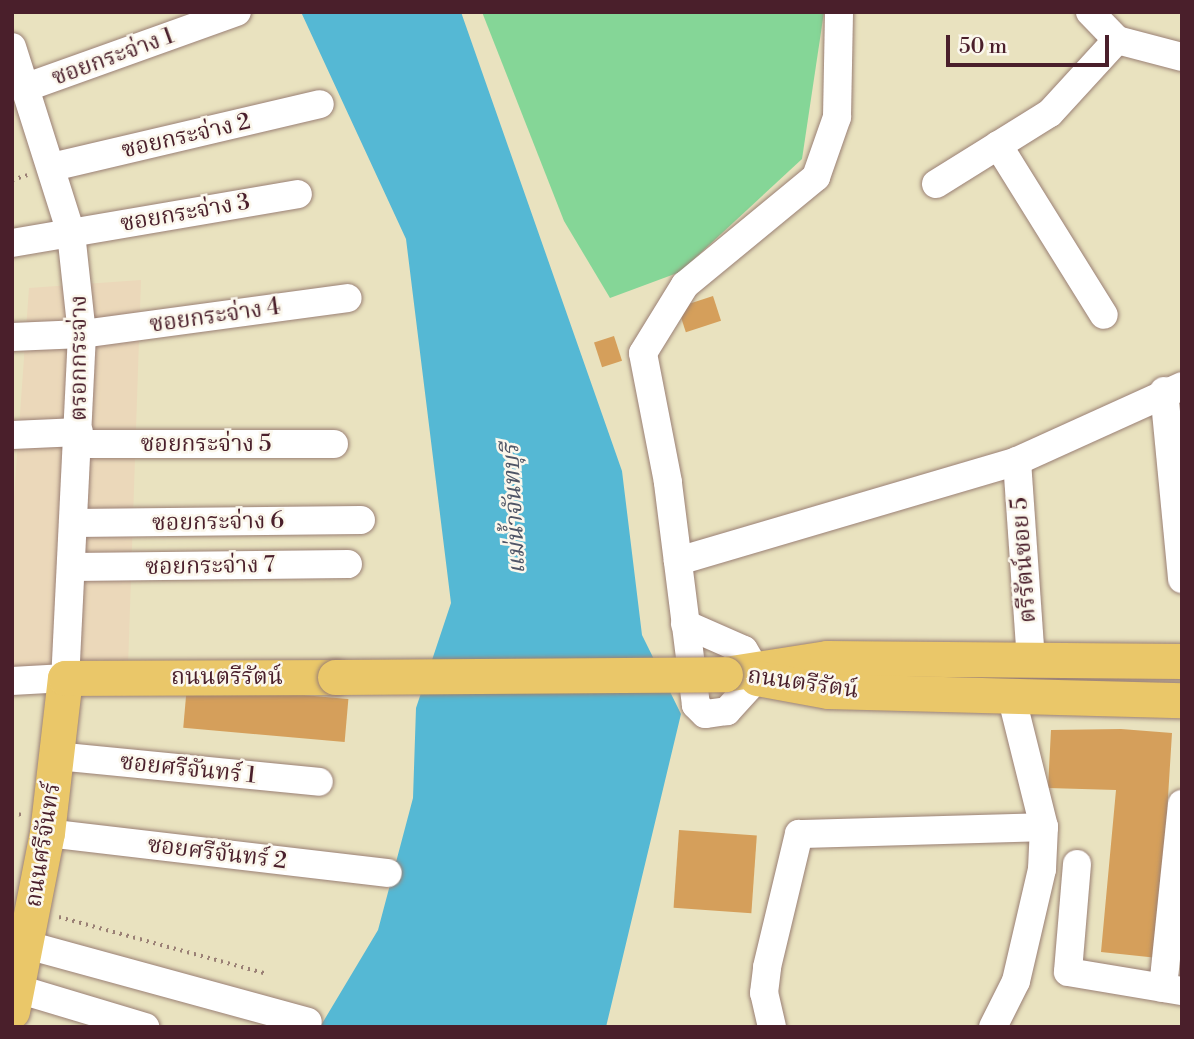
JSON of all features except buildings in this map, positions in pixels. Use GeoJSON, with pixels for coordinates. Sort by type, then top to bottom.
{"type":"FeatureCollection","features":[{"type":"Feature","properties":{"kind":"main road","name":"ถนนตรีรัตน์"},"geometry":{"type":"LineString","coordinates":[[65,678],[744,674],[827,658],[1182,662]]}},
{"type":"Feature","properties":{"kind":"main road","name":"ถนนตรีรัตน์"},"geometry":{"type":"LineString","coordinates":[[744,674],[828,691],[1182,699]]}},
{"type":"Feature","properties":{"kind":"main road","name":"ถนนศรีจันทร์"},"geometry":{"type":"LineString","coordinates":[[15,1000],[47,833],[65,678]]}},
{"type":"Feature","properties":{"kind":"street","name":"ซอยกระจ่าง 1"},"geometry":{"type":"LineString","coordinates":[[27,87],[237,12]]}},
{"type":"Feature","properties":{"kind":"street"},"geometry":{"type":"LineString","coordinates":[[685,624],[744,650],[744,674],[735,706],[712,715],[699,710],[685,624],[678,561],[643,353],[685,285],[816,177],[837,117],[839,12]]}},
{"type":"Feature","properties":{"kind":"street"},"geometry":{"type":"LineString","coordinates":[[1090,12],[1117,40],[1182,57]]}},
{"type":"Feature","properties":{"kind":"street"},"geometry":{"type":"LineString","coordinates":[[936,184],[1050,113],[1117,40]]}},
{"type":"Feature","properties":{"kind":"street","name":"ตรอกกระจ่าง"},"geometry":{"type":"LineString","coordinates":[[12,47],[27,87],[71,233],[82,334],[79,438],[65,678]]}},
{"type":"Feature","properties":{"kind":"street","name":"ซอยกระจ่าง 2"},"geometry":{"type":"LineString","coordinates":[[52,167],[320,104]]}},
{"type":"Feature","properties":{"kind":"street"},"geometry":{"type":"LineString","coordinates":[[998,145],[1104,315]]}},
{"type":"Feature","properties":{"kind":"street","name":"ซอยกระจ่าง 3"},"geometry":{"type":"LineString","coordinates":[[12,243],[298,194]]}},
{"type":"Feature","properties":{"kind":"street","name":"ซอยกระจ่าง 4"},"geometry":{"type":"LineString","coordinates":[[12,337],[82,334],[348,298]]}},
{"type":"Feature","properties":{"kind":"street"},"geometry":{"type":"LineString","coordinates":[[678,561],[1017,461],[1173,389],[1182,579]]}},
{"type":"Feature","properties":{"kind":"street","name":"ซอยกระจ่าง 5"},"geometry":{"type":"LineString","coordinates":[[12,435],[334,444]]}},
{"type":"Feature","properties":{"kind":"street","name":"ตรีรัตน์ซอย 5"},"geometry":{"type":"LineString","coordinates":[[1017,461],[1031,660]]}},
{"type":"Feature","properties":{"kind":"street","name":"ซอยกระจ่าง 6"},"geometry":{"type":"LineString","coordinates":[[74,523],[361,520]]}},
{"type":"Feature","properties":{"kind":"street","name":"ซอยกระจ่าง 7"},"geometry":{"type":"LineString","coordinates":[[72,567],[348,564]]}},
{"type":"Feature","properties":{"kind":"street"},"geometry":{"type":"LineString","coordinates":[[12,681],[65,678]]}},
{"type":"Feature","properties":{"kind":"street"},"geometry":{"type":"LineString","coordinates":[[993,1027],[1016,981],[1036,911],[1044,827],[1011,695]]}},
{"type":"Feature","properties":{"kind":"street","name":"ซอยศรีจันทร์ 1"},"geometry":{"type":"LineString","coordinates":[[56,756],[319,782]]}},
{"type":"Feature","properties":{"kind":"street"},"geometry":{"type":"LineString","coordinates":[[1077,864],[1068,972],[1173,989],[1182,804]]}},
{"type":"Feature","properties":{"kind":"street"},"geometry":{"type":"LineString","coordinates":[[772,1027],[764,993],[767,967],[799,834],[1044,827]]}},
{"type":"Feature","properties":{"kind":"street","name":"ซอยศรีจันทร์ 2"},"geometry":{"type":"LineString","coordinates":[[47,833],[388,873]]}},
{"type":"Feature","properties":{"kind":"street"},"geometry":{"type":"LineString","coordinates":[[27,945],[308,1022]]}},
{"type":"Feature","properties":{"kind":"street"},"geometry":{"type":"LineString","coordinates":[[15,1000],[145,1027]]}},
{"type":"Feature","properties":{"kind":"path"},"geometry":{"type":"LineString","coordinates":[[34,910],[267,974]]}},
{"type":"Feature","properties":{"kind":"shaded area"},"geometry":{"type":"Polygon","coordinates":[[[141,280],[128,667],[12,667],[12,526],[29,288],[141,280]]]}},
{"type":"Feature","properties":{"kind":"green space"},"geometry":{"type":"Polygon","coordinates":[[[482,12],[824,12],[802,159],[680,272],[610,298],[564,221],[482,12]]]}},
{"type":"Feature","properties":{"kind":"water","name":"แม่น้ำจันทบุรี"},"geometry":{"type":"Polygon","coordinates":[[[301,12],[461,12],[622,471],[642,635],[681,714],[606,1027],[320,1027],[378,930],[413,798],[416,708],[451,603],[406,239],[301,12]]]}}]}
